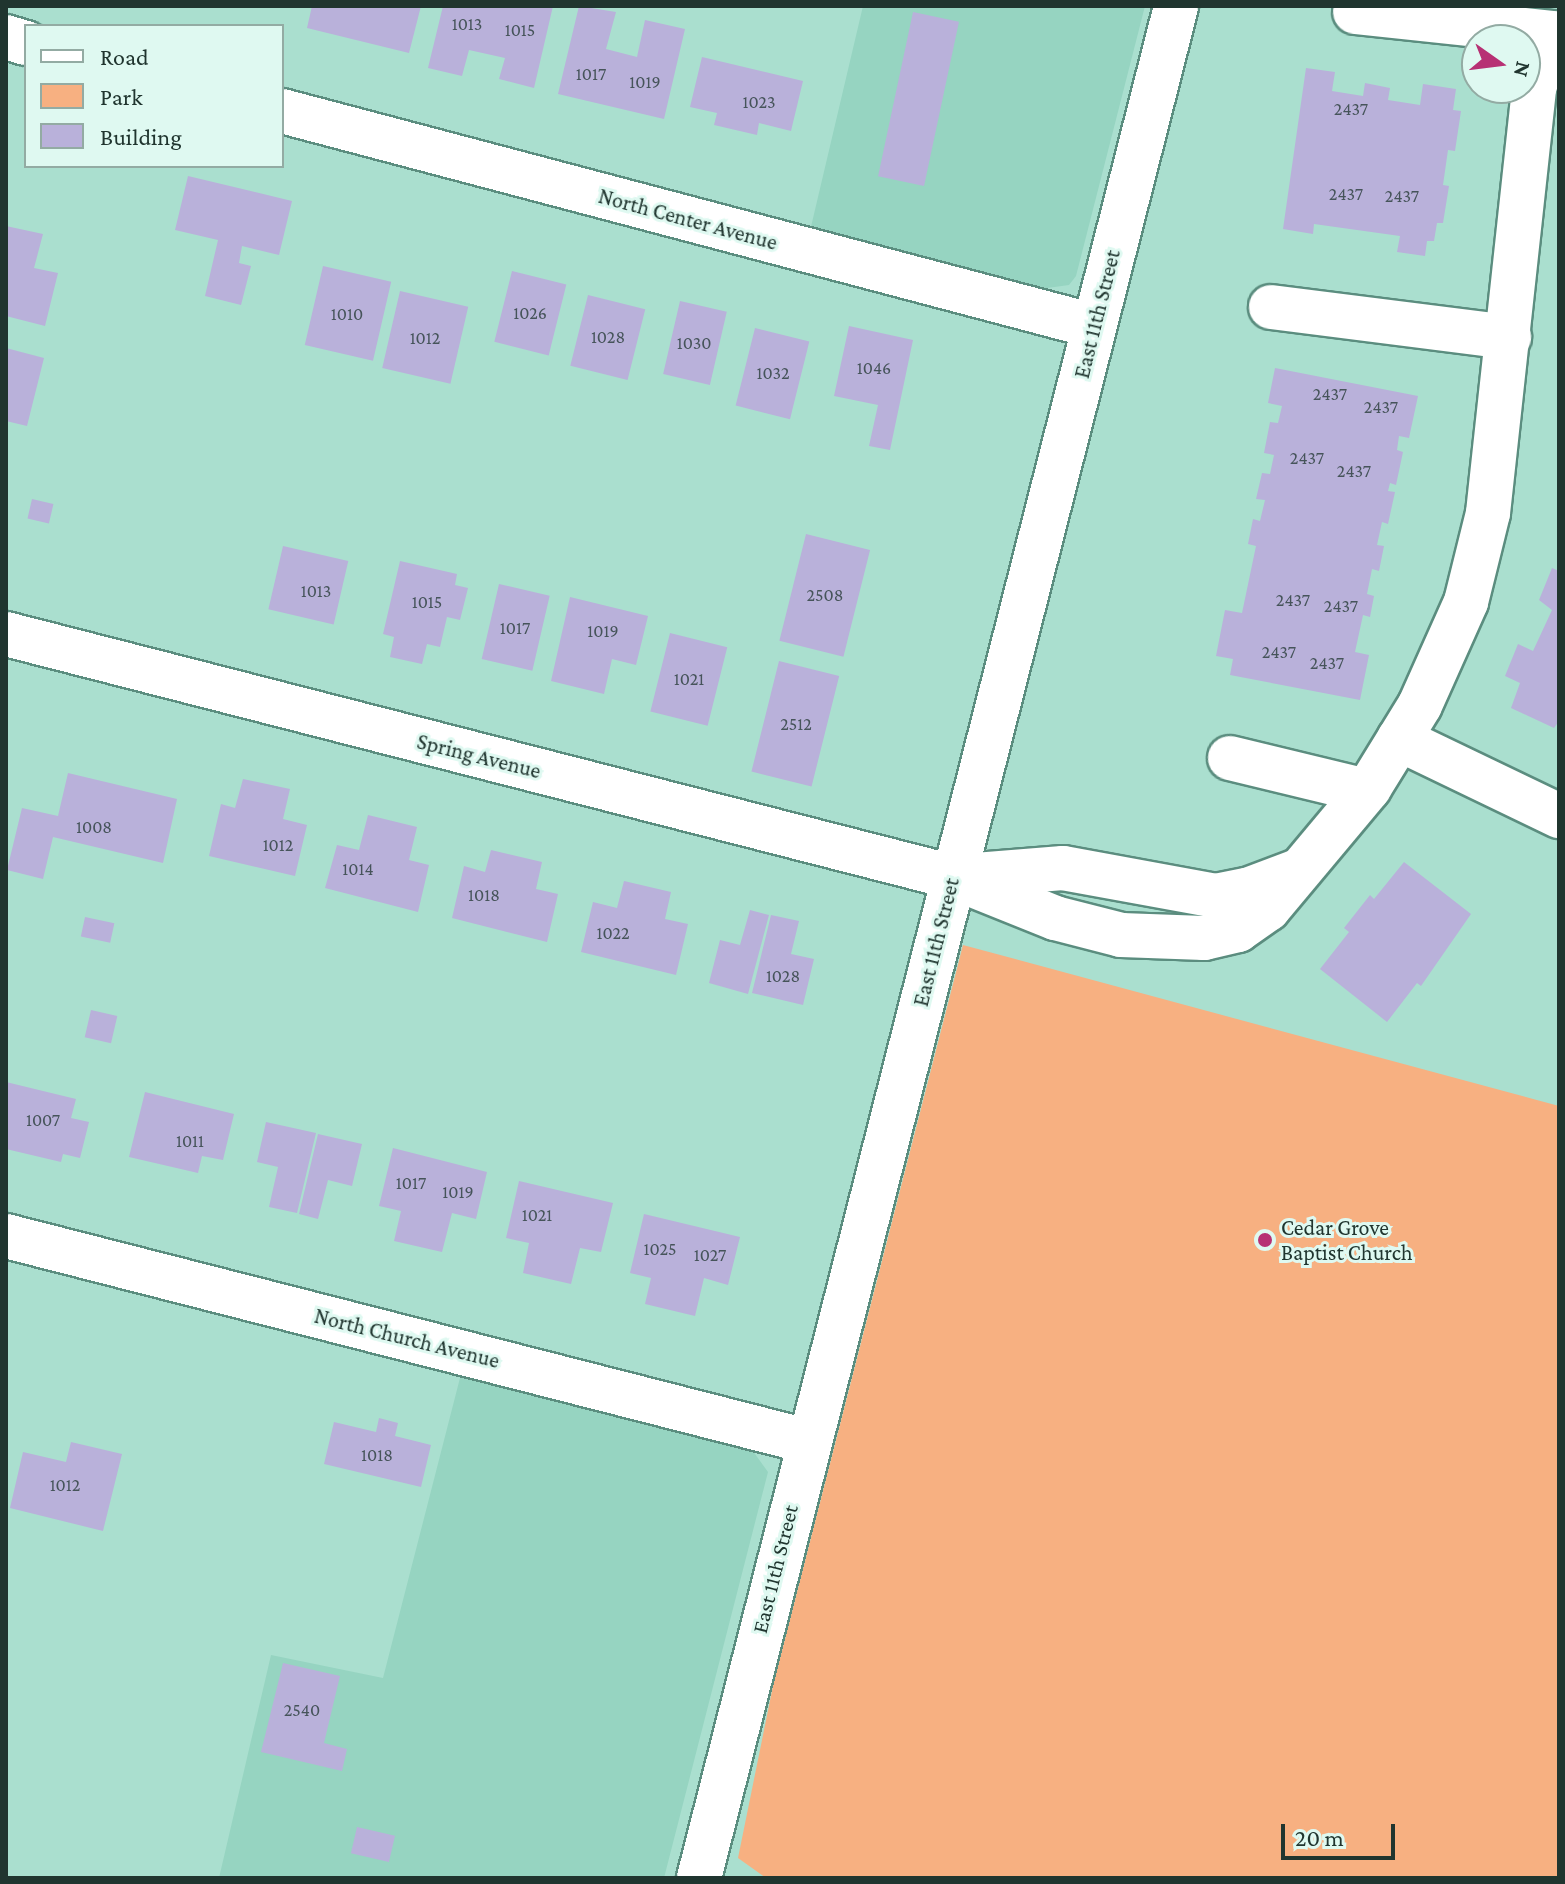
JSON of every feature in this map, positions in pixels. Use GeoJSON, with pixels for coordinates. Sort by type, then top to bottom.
{"type":"FeatureCollection","features":[{"type":"Feature","properties":{"kind":"street","name":"East 11th Street"},"geometry":{"type":"LineString","coordinates":[[699,1878],[807,1441],[1176,6]]}},
{"type":"Feature","properties":{"kind":"street"},"geometry":{"type":"LineString","coordinates":[[1355,12],[1555,28]]}},
{"type":"Feature","properties":{"kind":"street","name":"Spring Avenue"},"geometry":{"type":"LineString","coordinates":[[6,634],[953,877],[1055,918],[1121,935],[1204,938],[1238,930],[1268,909],[1366,791],[1420,705],[1466,602],[1488,513],[1534,88],[1555,28]]}},
{"type":"Feature","properties":{"kind":"street","name":"North Center Avenue"},"geometry":{"type":"LineString","coordinates":[[284,112],[1094,326]]}},
{"type":"Feature","properties":{"kind":"street"},"geometry":{"type":"LineString","coordinates":[[1271,307],[1509,337]]}},
{"type":"Feature","properties":{"kind":"street"},"geometry":{"type":"LineString","coordinates":[[1399,739],[1559,816]]}},
{"type":"Feature","properties":{"kind":"street"},"geometry":{"type":"LineString","coordinates":[[1230,758],[1366,791]]}},
{"type":"Feature","properties":{"kind":"street","name":"North Church Avenue"},"geometry":{"type":"LineString","coordinates":[[6,1236],[807,1441]]}},
{"type":"Feature","properties":{"kind":"shaded area"},"geometry":{"type":"Polygon","coordinates":[[[863,6],[1145,6],[1076,276],[1069,285],[1040,289],[810,231],[863,6]]]}},
{"type":"Feature","properties":{"kind":"shaded area"},"geometry":{"type":"Polygon","coordinates":[[[461,1374],[750,1447],[768,1472],[664,1878],[219,1878],[271,1655],[383,1678],[461,1374]]]}},
{"type":"Feature","properties":{"kind":"green space"},"geometry":{"type":"Polygon","coordinates":[[[963,945],[1559,1106],[1559,1878],[766,1878],[738,1858],[773,1686],[963,945]]]}},
{"type":"Feature","properties":{"kind":"building"},"geometry":{"type":"Polygon","coordinates":[[[312,6],[421,6],[409,53],[307,28],[312,6]]]}},
{"type":"Feature","properties":{"kind":"building"},"geometry":{"type":"Polygon","coordinates":[[[443,6],[553,6],[534,88],[499,79],[505,58],[469,50],[462,76],[428,68],[443,6]]]}},
{"type":"Feature","properties":{"kind":"building"},"geometry":{"type":"Polygon","coordinates":[[[579,6],[616,12],[606,49],[637,57],[645,20],[685,29],[664,119],[558,94],[579,6]]]}},
{"type":"Feature","properties":{"kind":"building"},"geometry":{"type":"Polygon","coordinates":[[[913,12],[959,22],[924,186],[878,176],[913,12]]]}},
{"type":"Feature","properties":{"kind":"building"},"geometry":{"type":"Polygon","coordinates":[[[702,57],[803,81],[791,131],[759,123],[757,135],[714,125],[717,113],[690,107],[702,57]]]}},
{"type":"Feature","properties":{"kind":"building"},"geometry":{"type":"Polygon","coordinates":[[[1306,68],[1335,72],[1332,91],[1363,96],[1365,83],[1390,88],[1388,100],[1420,105],[1423,84],[1456,89],[1453,110],[1461,111],[1455,151],[1448,150],[1443,185],[1449,186],[1443,223],[1437,223],[1434,241],[1427,241],[1425,256],[1397,252],[1400,236],[1314,224],[1313,234],[1283,229],[1306,68]]]}},
{"type":"Feature","properties":{"kind":"building"},"geometry":{"type":"Polygon","coordinates":[[[188,176],[292,201],[279,255],[242,246],[239,263],[251,266],[241,305],[205,296],[218,240],[175,230],[188,176]]]}},
{"type":"Feature","properties":{"kind":"building"},"geometry":{"type":"Polygon","coordinates":[[[6,226],[43,234],[34,268],[58,273],[45,326],[6,316],[6,226]]]}},
{"type":"Feature","properties":{"kind":"building"},"geometry":{"type":"Polygon","coordinates":[[[323,266],[391,282],[373,361],[305,345],[323,266]]]}},
{"type":"Feature","properties":{"kind":"building"},"geometry":{"type":"Polygon","coordinates":[[[512,271],[566,285],[549,355],[494,342],[512,271]]]}},
{"type":"Feature","properties":{"kind":"building"},"geometry":{"type":"Polygon","coordinates":[[[400,291],[468,307],[450,384],[382,368],[400,291]]]}},
{"type":"Feature","properties":{"kind":"building"},"geometry":{"type":"Polygon","coordinates":[[[588,295],[645,309],[628,380],[570,366],[588,295]]]}},
{"type":"Feature","properties":{"kind":"building"},"geometry":{"type":"Polygon","coordinates":[[[680,301],[727,312],[710,385],[663,374],[680,301]]]}},
{"type":"Feature","properties":{"kind":"building"},"geometry":{"type":"Polygon","coordinates":[[[849,326],[913,340],[890,450],[869,446],[878,405],[834,396],[849,326]]]}},
{"type":"Feature","properties":{"kind":"building"},"geometry":{"type":"Polygon","coordinates":[[[755,328],[809,342],[790,419],[736,406],[755,328]]]}},
{"type":"Feature","properties":{"kind":"building"},"geometry":{"type":"Polygon","coordinates":[[[6,348],[44,358],[27,426],[6,421],[6,348]]]}},
{"type":"Feature","properties":{"kind":"building"},"geometry":{"type":"Polygon","coordinates":[[[1275,368],[1418,396],[1409,438],[1399,436],[1397,450],[1403,452],[1396,485],[1390,483],[1388,491],[1395,492],[1388,524],[1382,522],[1377,545],[1384,546],[1379,571],[1372,569],[1367,594],[1374,596],[1370,617],[1363,615],[1355,652],[1369,655],[1360,700],[1230,675],[1233,659],[1216,656],[1225,610],[1242,613],[1256,546],[1248,544],[1253,519],[1260,521],[1265,500],[1256,499],[1262,473],[1270,474],[1274,455],[1264,453],[1270,422],[1278,423],[1282,406],[1268,403],[1275,368]]]}},
{"type":"Feature","properties":{"kind":"building"},"geometry":{"type":"Polygon","coordinates":[[[32,499],[53,504],[49,523],[28,518],[32,499]]]}},
{"type":"Feature","properties":{"kind":"building"},"geometry":{"type":"Polygon","coordinates":[[[806,534],[870,550],[843,657],[779,641],[806,534]]]}},
{"type":"Feature","properties":{"kind":"building"},"geometry":{"type":"Polygon","coordinates":[[[283,546],[348,561],[334,624],[268,609],[283,546]]]}},
{"type":"Feature","properties":{"kind":"building"},"geometry":{"type":"Polygon","coordinates":[[[400,561],[457,574],[455,585],[468,588],[460,620],[447,617],[440,647],[427,644],[422,664],[390,657],[394,637],[383,634],[400,561]]]}},
{"type":"Feature","properties":{"kind":"building"},"geometry":{"type":"Polygon","coordinates":[[[1552,568],[1559,571],[1559,721],[1554,728],[1511,708],[1520,683],[1505,676],[1518,644],[1533,651],[1552,610],[1539,600],[1552,568]]]}},
{"type":"Feature","properties":{"kind":"building"},"geometry":{"type":"Polygon","coordinates":[[[499,584],[550,596],[532,671],[482,659],[499,584]]]}},
{"type":"Feature","properties":{"kind":"building"},"geometry":{"type":"Polygon","coordinates":[[[570,597],[648,616],[636,665],[612,659],[604,694],[551,681],[570,597]]]}},
{"type":"Feature","properties":{"kind":"building"},"geometry":{"type":"Polygon","coordinates":[[[670,633],[727,647],[708,726],[650,712],[670,633]]]}},
{"type":"Feature","properties":{"kind":"building"},"geometry":{"type":"Polygon","coordinates":[[[779,661],[839,676],[812,787],[751,772],[779,661]]]}},
{"type":"Feature","properties":{"kind":"building"},"geometry":{"type":"Polygon","coordinates":[[[68,773],[177,799],[163,863],[53,837],[43,879],[7,870],[22,808],[58,816],[68,773]]]}},
{"type":"Feature","properties":{"kind":"building"},"geometry":{"type":"Polygon","coordinates":[[[243,779],[290,789],[283,819],[307,825],[295,876],[209,856],[221,804],[235,808],[243,779]]]}},
{"type":"Feature","properties":{"kind":"building"},"geometry":{"type":"Polygon","coordinates":[[[368,815],[417,827],[409,860],[429,865],[418,912],[325,888],[337,845],[359,850],[368,815]]]}},
{"type":"Feature","properties":{"kind":"building"},"geometry":{"type":"Polygon","coordinates":[[[491,850],[542,862],[536,889],[558,894],[547,942],[452,918],[464,866],[485,872],[491,850]]]}},
{"type":"Feature","properties":{"kind":"building"},"geometry":{"type":"Polygon","coordinates":[[[1404,862],[1471,914],[1421,986],[1417,983],[1387,1022],[1320,969],[1349,932],[1344,928],[1370,895],[1374,899],[1404,862]]]}},
{"type":"Feature","properties":{"kind":"building"},"geometry":{"type":"Polygon","coordinates":[[[624,881],[671,892],[665,919],[688,924],[676,975],[581,952],[593,902],[617,908],[624,881]]]}},
{"type":"Feature","properties":{"kind":"building"},"geometry":{"type":"Polygon","coordinates":[[[750,910],[769,915],[748,994],[709,983],[720,940],[740,945],[750,910]]]}},
{"type":"Feature","properties":{"kind":"building"},"geometry":{"type":"Polygon","coordinates":[[[771,915],[799,921],[791,954],[814,959],[803,1005],[752,993],[771,915]]]}},
{"type":"Feature","properties":{"kind":"building"},"geometry":{"type":"Polygon","coordinates":[[[85,917],[114,923],[110,943],[81,937],[85,917]]]}},
{"type":"Feature","properties":{"kind":"building"},"geometry":{"type":"Polygon","coordinates":[[[91,1010],[117,1016],[111,1043],[85,1037],[91,1010]]]}},
{"type":"Feature","properties":{"kind":"building"},"geometry":{"type":"Polygon","coordinates":[[[6,1082],[76,1099],[71,1118],[89,1122],[80,1158],[63,1154],[61,1162],[6,1149],[6,1082]]]}},
{"type":"Feature","properties":{"kind":"building"},"geometry":{"type":"Polygon","coordinates":[[[145,1092],[234,1114],[223,1160],[202,1156],[198,1173],[129,1157],[145,1092]]]}},
{"type":"Feature","properties":{"kind":"building"},"geometry":{"type":"Polygon","coordinates":[[[266,1122],[316,1133],[297,1213],[269,1207],[278,1167],[257,1162],[266,1122]]]}},
{"type":"Feature","properties":{"kind":"building"},"geometry":{"type":"Polygon","coordinates":[[[318,1134],[362,1144],[352,1186],[328,1180],[318,1219],[299,1214],[318,1134]]]}},
{"type":"Feature","properties":{"kind":"building"},"geometry":{"type":"Polygon","coordinates":[[[393,1148],[487,1172],[476,1219],[452,1213],[442,1252],[394,1241],[401,1211],[379,1206],[393,1148]]]}},
{"type":"Feature","properties":{"kind":"building"},"geometry":{"type":"Polygon","coordinates":[[[519,1181],[613,1203],[601,1252],[580,1248],[571,1284],[523,1273],[529,1243],[506,1238],[519,1181]]]}},
{"type":"Feature","properties":{"kind":"building"},"geometry":{"type":"Polygon","coordinates":[[[644,1214],[740,1237],[728,1285],[704,1278],[695,1316],[645,1304],[651,1278],[630,1273],[644,1214]]]}},
{"type":"Feature","properties":{"kind":"building"},"geometry":{"type":"Polygon","coordinates":[[[379,1418],[398,1423],[395,1436],[431,1445],[421,1487],[324,1464],[334,1422],[376,1432],[379,1418]]]}},
{"type":"Feature","properties":{"kind":"building"},"geometry":{"type":"Polygon","coordinates":[[[71,1442],[122,1454],[103,1531],[10,1508],[23,1452],[66,1462],[71,1442]]]}},
{"type":"Feature","properties":{"kind":"building"},"geometry":{"type":"Polygon","coordinates":[[[283,1663],[340,1676],[324,1743],[347,1749],[342,1771],[261,1752],[283,1663]]]}},
{"type":"Feature","properties":{"kind":"building"},"geometry":{"type":"Polygon","coordinates":[[[357,1827],[395,1836],[389,1862],[351,1853],[357,1827]]]}},
{"type":"Feature","properties":{"kind":"place","name":"Cedar Grove Baptist Church"},"geometry":{"type":"Point","coordinates":[1265,1240]}}]}
